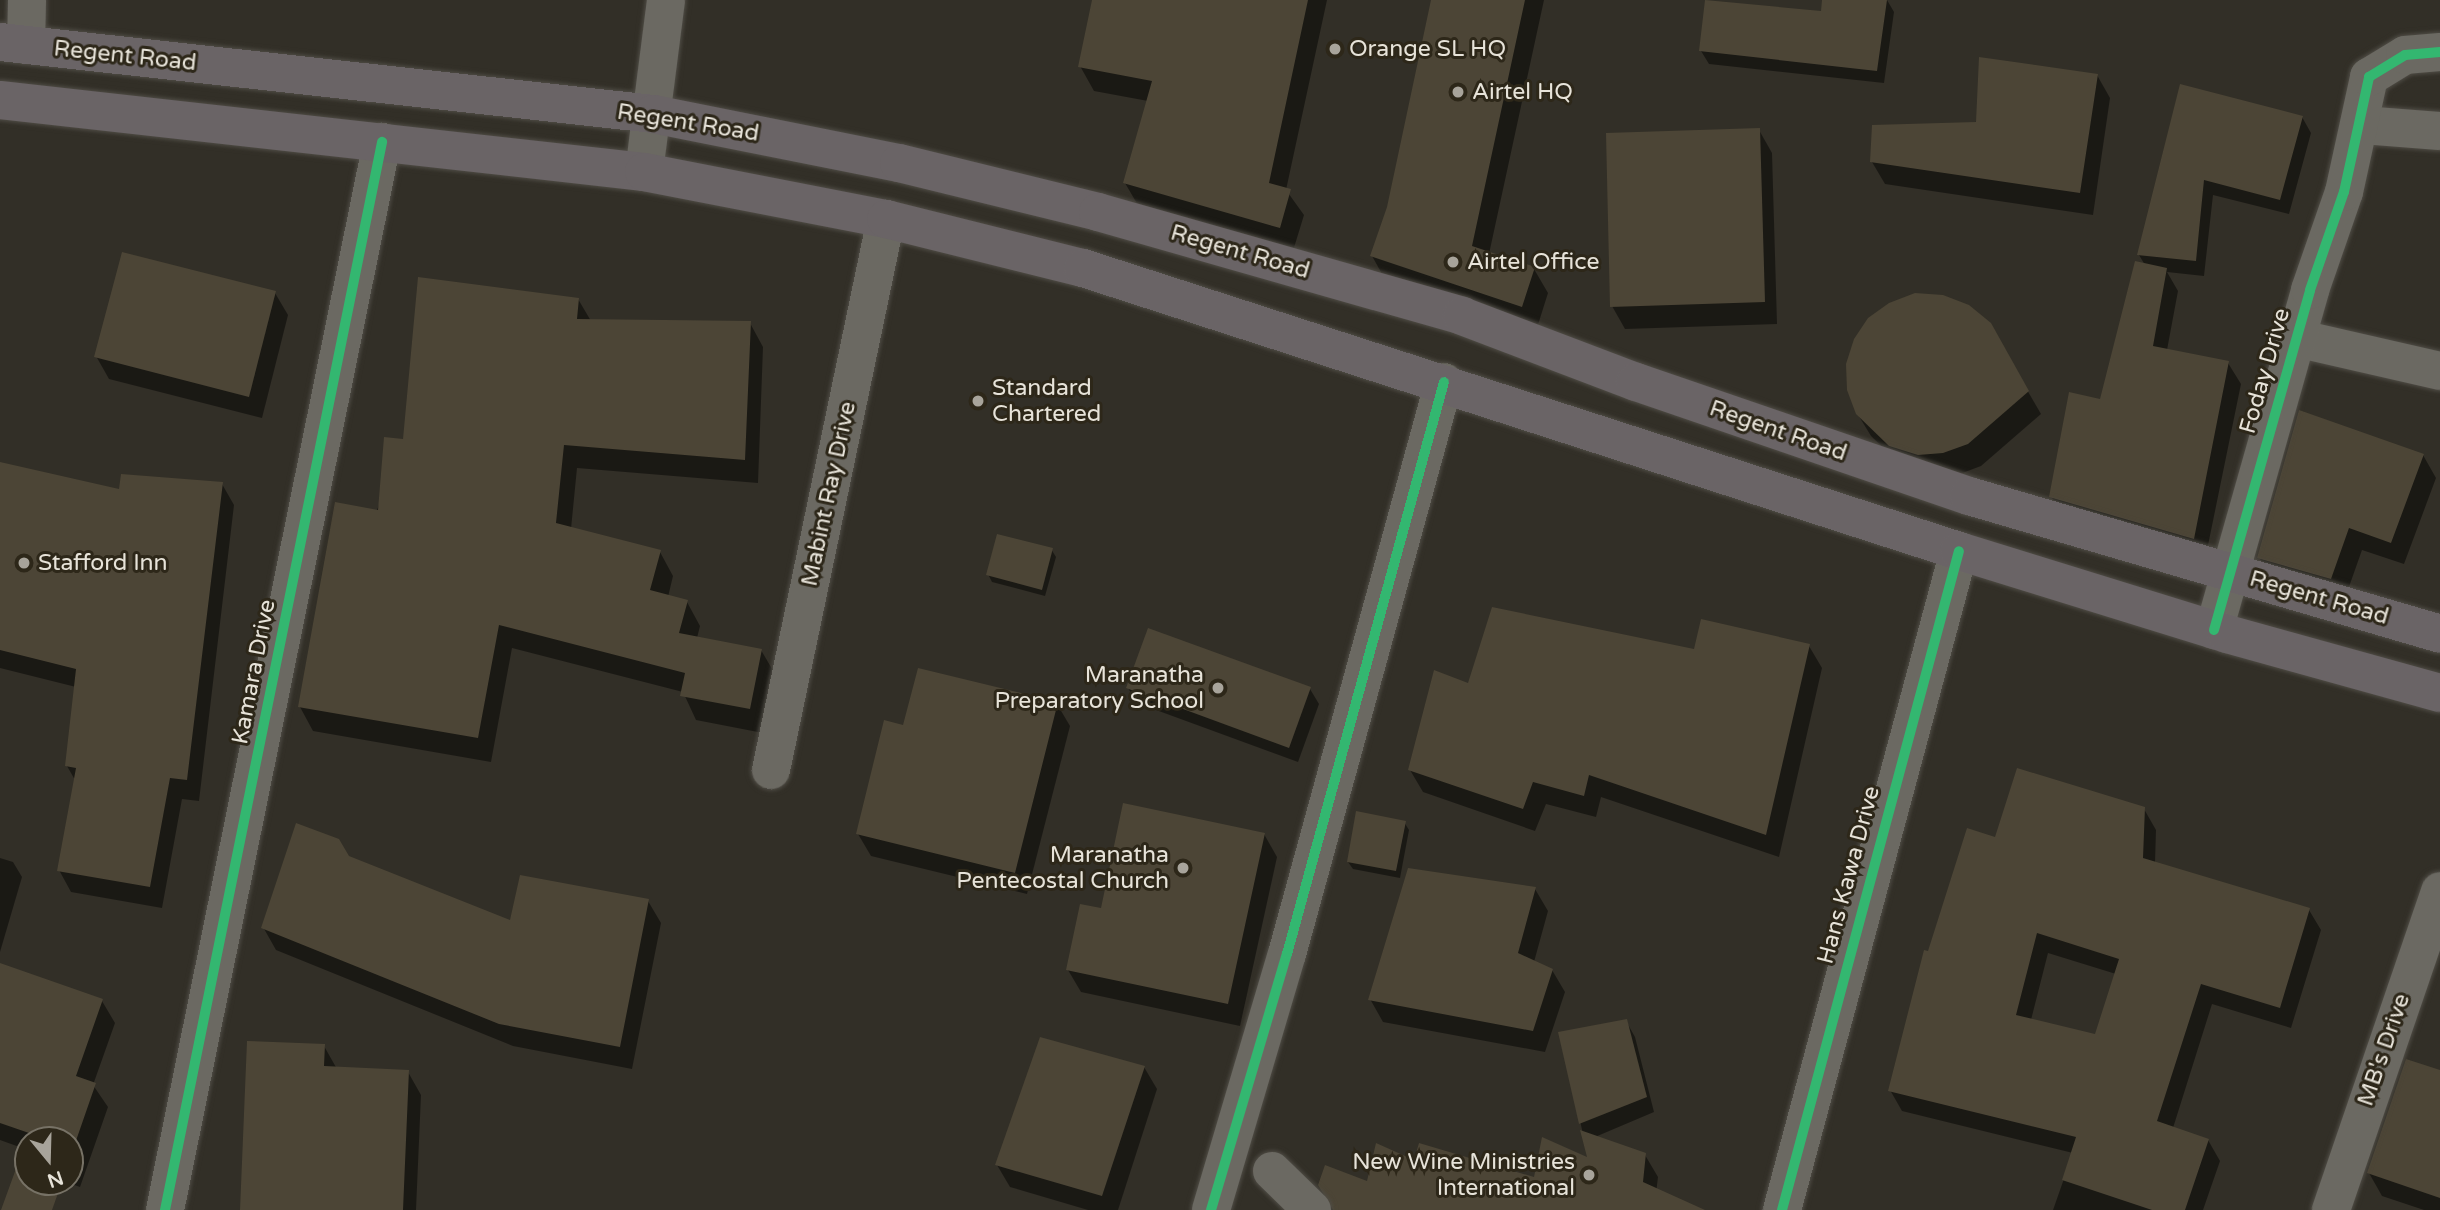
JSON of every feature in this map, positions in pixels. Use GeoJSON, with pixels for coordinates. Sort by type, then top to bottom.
{"type":"FeatureCollection","features":[{"type":"Feature","properties":{"kind":"main road","name":"Regent Road"},"geometry":{"type":"LineString","coordinates":[[13,44],[653,114],[899,163],[1156,228],[1462,316],[1649,387],[1969,496],[2440,634]]}},
{"type":"Feature","properties":{"kind":"main road"},"geometry":{"type":"LineString","coordinates":[[0,100],[644,172],[886,219],[1142,286],[1959,551],[2214,630],[2440,692]]}},
{"type":"Feature","properties":{"kind":"main road"},"geometry":{"type":"LineString","coordinates":[[1142,286],[1156,228]]}},
{"type":"Feature","properties":{"kind":"street"},"geometry":{"type":"LineString","coordinates":[[13,44],[27,0]]}},
{"type":"Feature","properties":{"kind":"street"},"geometry":{"type":"LineString","coordinates":[[644,172],[666,0]]}},
{"type":"Feature","properties":{"kind":"street","name":"Foday Drive"},"geometry":{"type":"LineString","coordinates":[[2214,630],[2296,338],[2362,125],[2369,77],[2405,55],[2440,52]]}},
{"type":"Feature","properties":{"kind":"street"},"geometry":{"type":"LineString","coordinates":[[2362,125],[2440,131]]}},
{"type":"Feature","properties":{"kind":"street","name":"Kamara Drive"},"geometry":{"type":"LineString","coordinates":[[165,1210],[382,142]]}},
{"type":"Feature","properties":{"kind":"street","name":"Mabint Ray Drive"},"geometry":{"type":"LineString","coordinates":[[772,770],[886,219]]}},
{"type":"Feature","properties":{"kind":"street"},"geometry":{"type":"LineString","coordinates":[[2296,338],[2440,371]]}},
{"type":"Feature","properties":{"kind":"street"},"geometry":{"type":"LineString","coordinates":[[1211,1210],[1287,954],[1444,382]]}},
{"type":"Feature","properties":{"kind":"street","name":"Hans Kawa Drive"},"geometry":{"type":"LineString","coordinates":[[1782,1210],[1959,551]]}},
{"type":"Feature","properties":{"kind":"street","name":"MB's Drive"},"geometry":{"type":"LineString","coordinates":[[2332,1210],[2440,891]]}},
{"type":"Feature","properties":{"kind":"street"},"geometry":{"type":"LineString","coordinates":[[1272,1171],[1312,1210]]}},
{"type":"Feature","properties":{"kind":"building"},"geometry":{"type":"Polygon","coordinates":[[[1092,0],[1308,0],[1269,183],[1291,189],[1280,228],[1123,183],[1152,81],[1078,67],[1092,0]]]}},
{"type":"Feature","properties":{"kind":"building","name":"Airtel HQ"},"geometry":{"type":"Polygon","coordinates":[[[1431,0],[1525,0],[1472,246],[1535,267],[1522,307],[1370,256],[1387,207],[1431,0]]]}},
{"type":"Feature","properties":{"kind":"building"},"geometry":{"type":"Polygon","coordinates":[[[1705,0],[1821,11],[1822,0],[1887,0],[1877,71],[1699,51],[1705,0]]]}},
{"type":"Feature","properties":{"kind":"building"},"geometry":{"type":"Polygon","coordinates":[[[1979,57],[2098,74],[2080,193],[1870,162],[1872,125],[1976,122],[1979,57]]]}},
{"type":"Feature","properties":{"kind":"building"},"geometry":{"type":"Polygon","coordinates":[[[2180,84],[2303,116],[2280,200],[2204,180],[2196,261],[2137,255],[2180,84]]]}},
{"type":"Feature","properties":{"kind":"building"},"geometry":{"type":"Polygon","coordinates":[[[1760,128],[1765,302],[1610,307],[1606,133],[1760,128]]]}},
{"type":"Feature","properties":{"kind":"building"},"geometry":{"type":"Polygon","coordinates":[[[122,252],[276,291],[249,397],[94,357],[122,252]]]}},
{"type":"Feature","properties":{"kind":"building"},"geometry":{"type":"Polygon","coordinates":[[[2135,261],[2167,268],[2153,346],[2229,361],[2194,539],[2049,497],[2069,392],[2100,399],[2135,261]]]}},
{"type":"Feature","properties":{"kind":"building"},"geometry":{"type":"Polygon","coordinates":[[[418,277],[579,298],[577,319],[751,321],[745,460],[564,445],[556,523],[661,550],[650,590],[688,600],[679,633],[762,649],[750,709],[680,696],[685,673],[499,625],[478,738],[298,707],[335,502],[378,510],[384,437],[403,439],[418,277]]]}},
{"type":"Feature","properties":{"kind":"building"},"geometry":{"type":"Polygon","coordinates":[[[1915,293],[1943,295],[1969,305],[1991,323],[2029,391],[1968,444],[1943,453],[1918,455],[1889,446],[1856,414],[1847,390],[1846,364],[1854,339],[1868,318],[1889,303],[1915,293]]]}},
{"type":"Feature","properties":{"kind":"building"},"geometry":{"type":"Polygon","coordinates":[[[2299,410],[2424,454],[2391,543],[2349,528],[2331,579],[2257,558],[2299,410]]]}},
{"type":"Feature","properties":{"kind":"building"},"geometry":{"type":"Polygon","coordinates":[[[0,462],[119,489],[121,474],[223,482],[187,780],[170,778],[150,887],[57,871],[76,768],[65,766],[76,669],[0,650],[0,462]]]}},
{"type":"Feature","properties":{"kind":"building"},"geometry":{"type":"Polygon","coordinates":[[[997,534],[1053,548],[1042,590],[986,575],[997,534]]]}},
{"type":"Feature","properties":{"kind":"building"},"geometry":{"type":"Polygon","coordinates":[[[1492,607],[1694,649],[1701,619],[1810,644],[1766,835],[1589,775],[1584,796],[1533,782],[1523,809],[1408,770],[1434,670],[1468,683],[1492,607]]]}},
{"type":"Feature","properties":{"kind":"building","name":"Maranatha Preparatory School"},"geometry":{"type":"Polygon","coordinates":[[[1148,628],[1311,687],[1289,748],[1126,688],[1148,628]]]}},
{"type":"Feature","properties":{"kind":"building"},"geometry":{"type":"Polygon","coordinates":[[[918,668],[1058,702],[1015,873],[856,834],[884,720],[903,725],[918,668]]]}},
{"type":"Feature","properties":{"kind":"building"},"geometry":{"type":"Polygon","coordinates":[[[2017,768],[2145,807],[2143,858],[2310,908],[2280,1008],[2201,984],[2157,1121],[2209,1139],[2185,1210],[2152,1210],[2062,1180],[2076,1137],[1888,1091],[1924,950],[1928,951],[1967,828],[1995,837],[2017,768]],[[2037,933],[2016,1015],[2095,1034],[2119,959],[2037,933]]]}},
{"type":"Feature","properties":{"kind":"building","name":"Maranatha Pentecostal Church"},"geometry":{"type":"Polygon","coordinates":[[[1123,803],[1265,833],[1228,1004],[1066,970],[1080,904],[1101,908],[1123,803]]]}},
{"type":"Feature","properties":{"kind":"building"},"geometry":{"type":"Polygon","coordinates":[[[1356,811],[1406,821],[1396,871],[1347,862],[1356,811]]]}},
{"type":"Feature","properties":{"kind":"building"},"geometry":{"type":"Polygon","coordinates":[[[296,823],[339,839],[349,856],[510,920],[520,875],[649,899],[620,1047],[499,1024],[261,928],[296,823]]]}},
{"type":"Feature","properties":{"kind":"building"},"geometry":{"type":"Polygon","coordinates":[[[1408,868],[1536,887],[1518,953],[1553,969],[1533,1031],[1368,1000],[1408,868]]]}},
{"type":"Feature","properties":{"kind":"building"},"geometry":{"type":"Polygon","coordinates":[[[0,963],[103,999],[76,1076],[96,1083],[81,1126],[14,1128],[0,1123],[0,963]]]}},
{"type":"Feature","properties":{"kind":"building"},"geometry":{"type":"Polygon","coordinates":[[[1627,1019],[1647,1097],[1579,1124],[1558,1032],[1627,1019]]]}},
{"type":"Feature","properties":{"kind":"building"},"geometry":{"type":"Polygon","coordinates":[[[1040,1037],[1145,1066],[1102,1196],[995,1165],[1040,1037]]]}},
{"type":"Feature","properties":{"kind":"building"},"geometry":{"type":"Polygon","coordinates":[[[247,1041],[325,1044],[324,1066],[409,1070],[403,1210],[240,1210],[247,1041]]]}},
{"type":"Feature","properties":{"kind":"building"},"geometry":{"type":"Polygon","coordinates":[[[2406,1059],[2440,1070],[2440,1198],[2367,1173],[2406,1059]]]}},
{"type":"Feature","properties":{"kind":"building"},"geometry":{"type":"Polygon","coordinates":[[[1580,1130],[1646,1153],[1643,1182],[1705,1210],[1333,1210],[1318,1185],[1325,1165],[1367,1181],[1376,1143],[1414,1160],[1419,1143],[1534,1177],[1542,1137],[1587,1157],[1580,1130]]]}},
{"type":"Feature","properties":{"kind":"building"},"geometry":{"type":"Polygon","coordinates":[[[14,1174],[14,1196],[57,1196],[52,1210],[1,1210],[14,1174]]]}},
{"type":"Feature","properties":{"kind":"cycle path"},"geometry":{"type":"LineString","coordinates":[[2214,630],[2310,290],[2344,192],[2369,77],[2405,55],[2440,52]]}},
{"type":"Feature","properties":{"kind":"cycle path"},"geometry":{"type":"LineString","coordinates":[[165,1210],[382,142]]}},
{"type":"Feature","properties":{"kind":"cycle path"},"geometry":{"type":"LineString","coordinates":[[1211,1210],[1287,954],[1444,382]]}},
{"type":"Feature","properties":{"kind":"cycle path"},"geometry":{"type":"LineString","coordinates":[[1782,1210],[1959,551]]}},
{"type":"Feature","properties":{"kind":"place","name":"Orange SL HQ"},"geometry":{"type":"Point","coordinates":[1335,49]}},
{"type":"Feature","properties":{"kind":"place","name":"Airtel HQ"},"geometry":{"type":"Point","coordinates":[1458,92]}},
{"type":"Feature","properties":{"kind":"place","name":"Airtel Office"},"geometry":{"type":"Point","coordinates":[1453,262]}},
{"type":"Feature","properties":{"kind":"place","name":"Standard Chartered"},"geometry":{"type":"Point","coordinates":[978,401]}},
{"type":"Feature","properties":{"kind":"place","name":"Stafford Inn"},"geometry":{"type":"Point","coordinates":[24,563]}},
{"type":"Feature","properties":{"kind":"place","name":"Maranatha Preparatory School"},"geometry":{"type":"Point","coordinates":[1218,688]}},
{"type":"Feature","properties":{"kind":"place","name":"Maranatha Pentecostal Church"},"geometry":{"type":"Point","coordinates":[1183,868]}},
{"type":"Feature","properties":{"kind":"place","name":"New Wine Ministries International"},"geometry":{"type":"Point","coordinates":[1589,1175]}}]}
